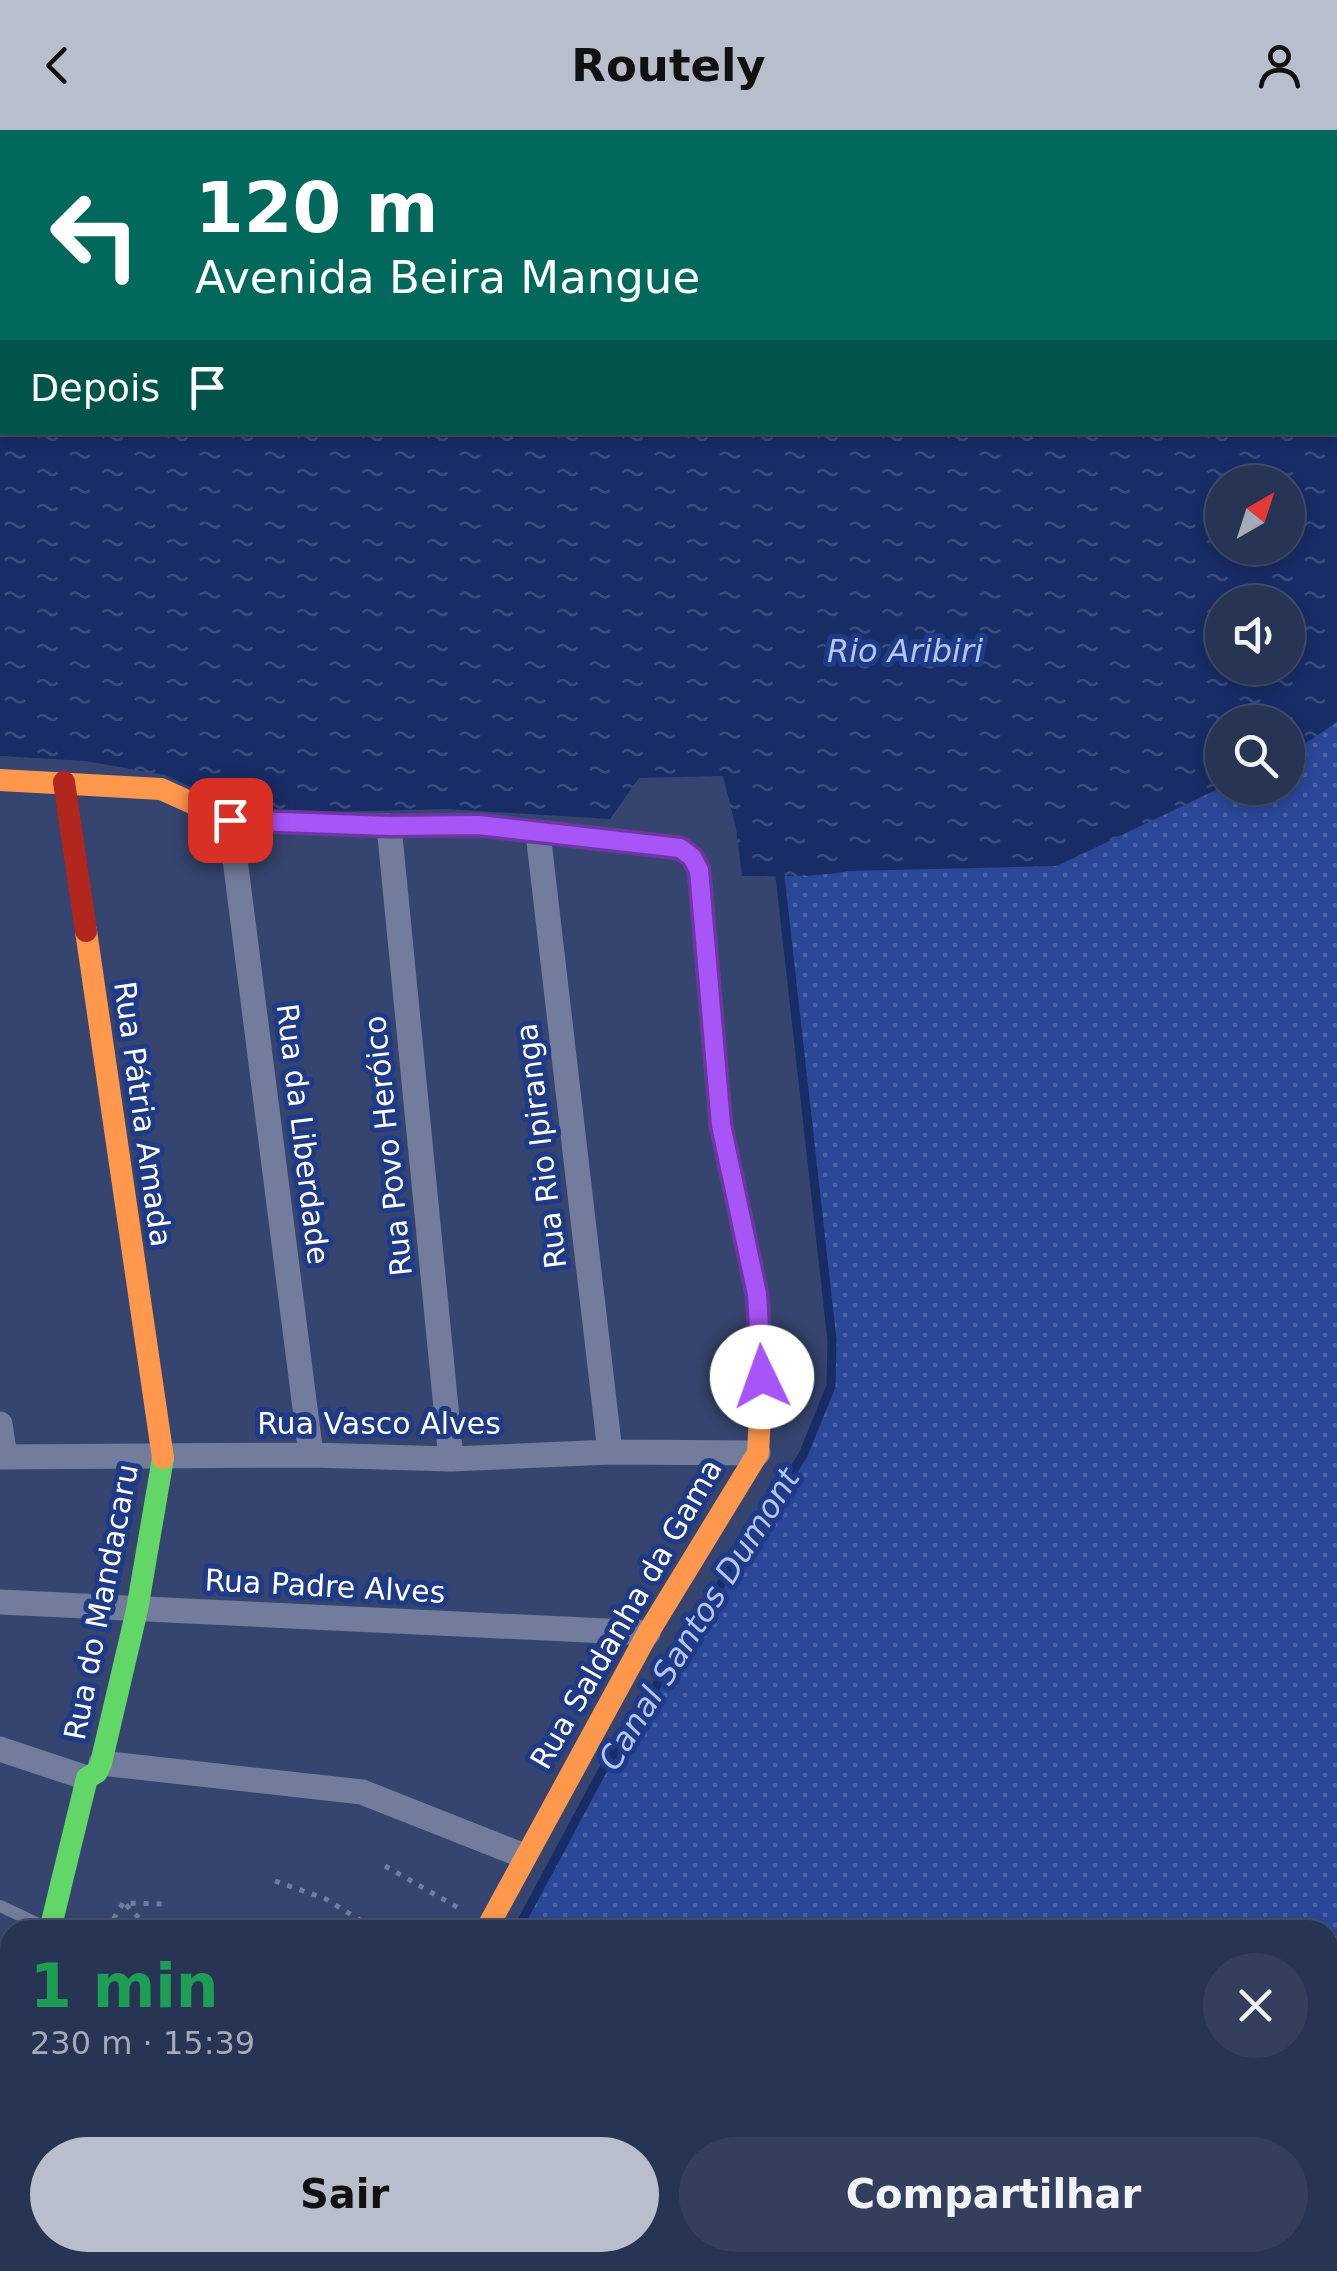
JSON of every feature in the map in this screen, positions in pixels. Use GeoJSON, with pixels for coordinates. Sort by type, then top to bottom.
{"type":"FeatureCollection","features":[{"type":"Feature","properties":{"kind":"street"},"geometry":{"type":"LineString","coordinates":[[0,780],[161,789],[230,820],[478,825],[538,833]]}},
{"type":"Feature","properties":{"kind":"street","name":"Rua Pátria Amada"},"geometry":{"type":"LineString","coordinates":[[64,782],[164,1455]]}},
{"type":"Feature","properties":{"kind":"street","name":"Rua da Liberdade"},"geometry":{"type":"LineString","coordinates":[[230,820],[311,1455]]}},
{"type":"Feature","properties":{"kind":"street","name":"Rua Povo Heróico"},"geometry":{"type":"LineString","coordinates":[[389,826],[451,1459]]}},
{"type":"Feature","properties":{"kind":"street","name":"Rua Saldanha da Gama"},"geometry":{"type":"LineString","coordinates":[[492,1920],[648,1633],[758,1453],[762,1377],[757,1294],[721,1125],[699,870],[692,857],[680,848],[538,833]]}},
{"type":"Feature","properties":{"kind":"street","name":"Rua Rio Ipiranga"},"geometry":{"type":"LineString","coordinates":[[538,833],[610,1452]]}},
{"type":"Feature","properties":{"kind":"street"},"geometry":{"type":"LineString","coordinates":[[0,1424],[2,1457]]}},
{"type":"Feature","properties":{"kind":"street","name":"Rua Vasco Alves"},"geometry":{"type":"LineString","coordinates":[[2,1457],[311,1455],[451,1459],[610,1452],[758,1453]]}},
{"type":"Feature","properties":{"kind":"street","name":"Rua do Mandacaru"},"geometry":{"type":"LineString","coordinates":[[53,1920],[137,1610],[164,1455]]}},
{"type":"Feature","properties":{"kind":"street","name":"Rua Padre Alves"},"geometry":{"type":"LineString","coordinates":[[0,1602],[648,1633]]}},
{"type":"Feature","properties":{"kind":"street"},"geometry":{"type":"LineString","coordinates":[[0,1749],[94,1770],[362,1792],[524,1856]]}},
{"type":"Feature","properties":{"kind":"lane"},"geometry":{"type":"LineString","coordinates":[[0,1906],[29,1920]]}},
{"type":"Feature","properties":{"kind":"path"},"geometry":{"type":"LineString","coordinates":[[385,1866],[475,1920]]}},
{"type":"Feature","properties":{"kind":"path"},"geometry":{"type":"LineString","coordinates":[[276,1881],[326,1899],[360,1920]]}},
{"type":"Feature","properties":{"kind":"path"},"geometry":{"type":"LineString","coordinates":[[124,1903],[167,1904]]}},
{"type":"Feature","properties":{"kind":"path"},"geometry":{"type":"LineString","coordinates":[[113,1920],[124,1903]]}},
{"type":"Feature","properties":{"kind":"path"},"geometry":{"type":"LineString","coordinates":[[124,1903],[142,1920]]}},
{"type":"Feature","properties":{"kind":"shaded area"},"geometry":{"type":"Polygon","coordinates":[[[0,435],[1337,435],[1337,1920],[522,1920],[601,1773],[803,1455],[831,1386],[832,1340],[780,877],[742,876],[736,828],[723,776],[639,778],[610,819],[165,775],[85,761],[0,756],[0,435]]]}},
{"type":"Feature","properties":{"kind":"water","name":"Rio Aribiri"},"geometry":{"type":"Polygon","coordinates":[[[0,435],[1337,435],[1337,722],[1305,744],[1305,705],[1205,705],[1205,795],[1057,866],[742,876],[736,828],[723,776],[639,778],[610,819],[446,809],[250,814],[165,775],[85,761],[0,756],[0,435]]]}},
{"type":"Feature","properties":{"kind":"waterway","name":"Canal Santos Dumont"},"geometry":{"type":"LineString","coordinates":[[522,1920],[601,1773],[803,1455],[831,1386],[832,1340],[780,876]]}},
{"type":"Feature","properties":{"kind":"traffic: fast"},"geometry":{"type":"LineString","coordinates":[[52,1920],[87,1778],[97,1772],[101,1763],[137,1610],[163,1458]]}},
{"type":"Feature","properties":{"kind":"traffic: slow"},"geometry":{"type":"LineString","coordinates":[[0,780],[161,789],[230,820],[423,826]]}},
{"type":"Feature","properties":{"kind":"traffic: slow"},"geometry":{"type":"LineString","coordinates":[[86,931],[163,1458]]}},
{"type":"Feature","properties":{"kind":"traffic: slow"},"geometry":{"type":"LineString","coordinates":[[491,1920],[648,1633],[758,1453],[762,1377],[757,1293],[744,1233]]}},
{"type":"Feature","properties":{"kind":"traffic: jam"},"geometry":{"type":"LineString","coordinates":[[64,782],[86,931]]}},
{"type":"Feature","properties":{"kind":"traffic: jam"},"geometry":{"type":"LineString","coordinates":[[423,826],[478,825],[680,848],[692,857],[699,870],[721,1125],[744,1233]]}},
{"type":"Feature","properties":{"kind":"route"},"geometry":{"type":"LineString","coordinates":[[230,820],[478,825],[680,848],[692,857],[699,870],[721,1125],[757,1294],[762,1377]]}}]}
